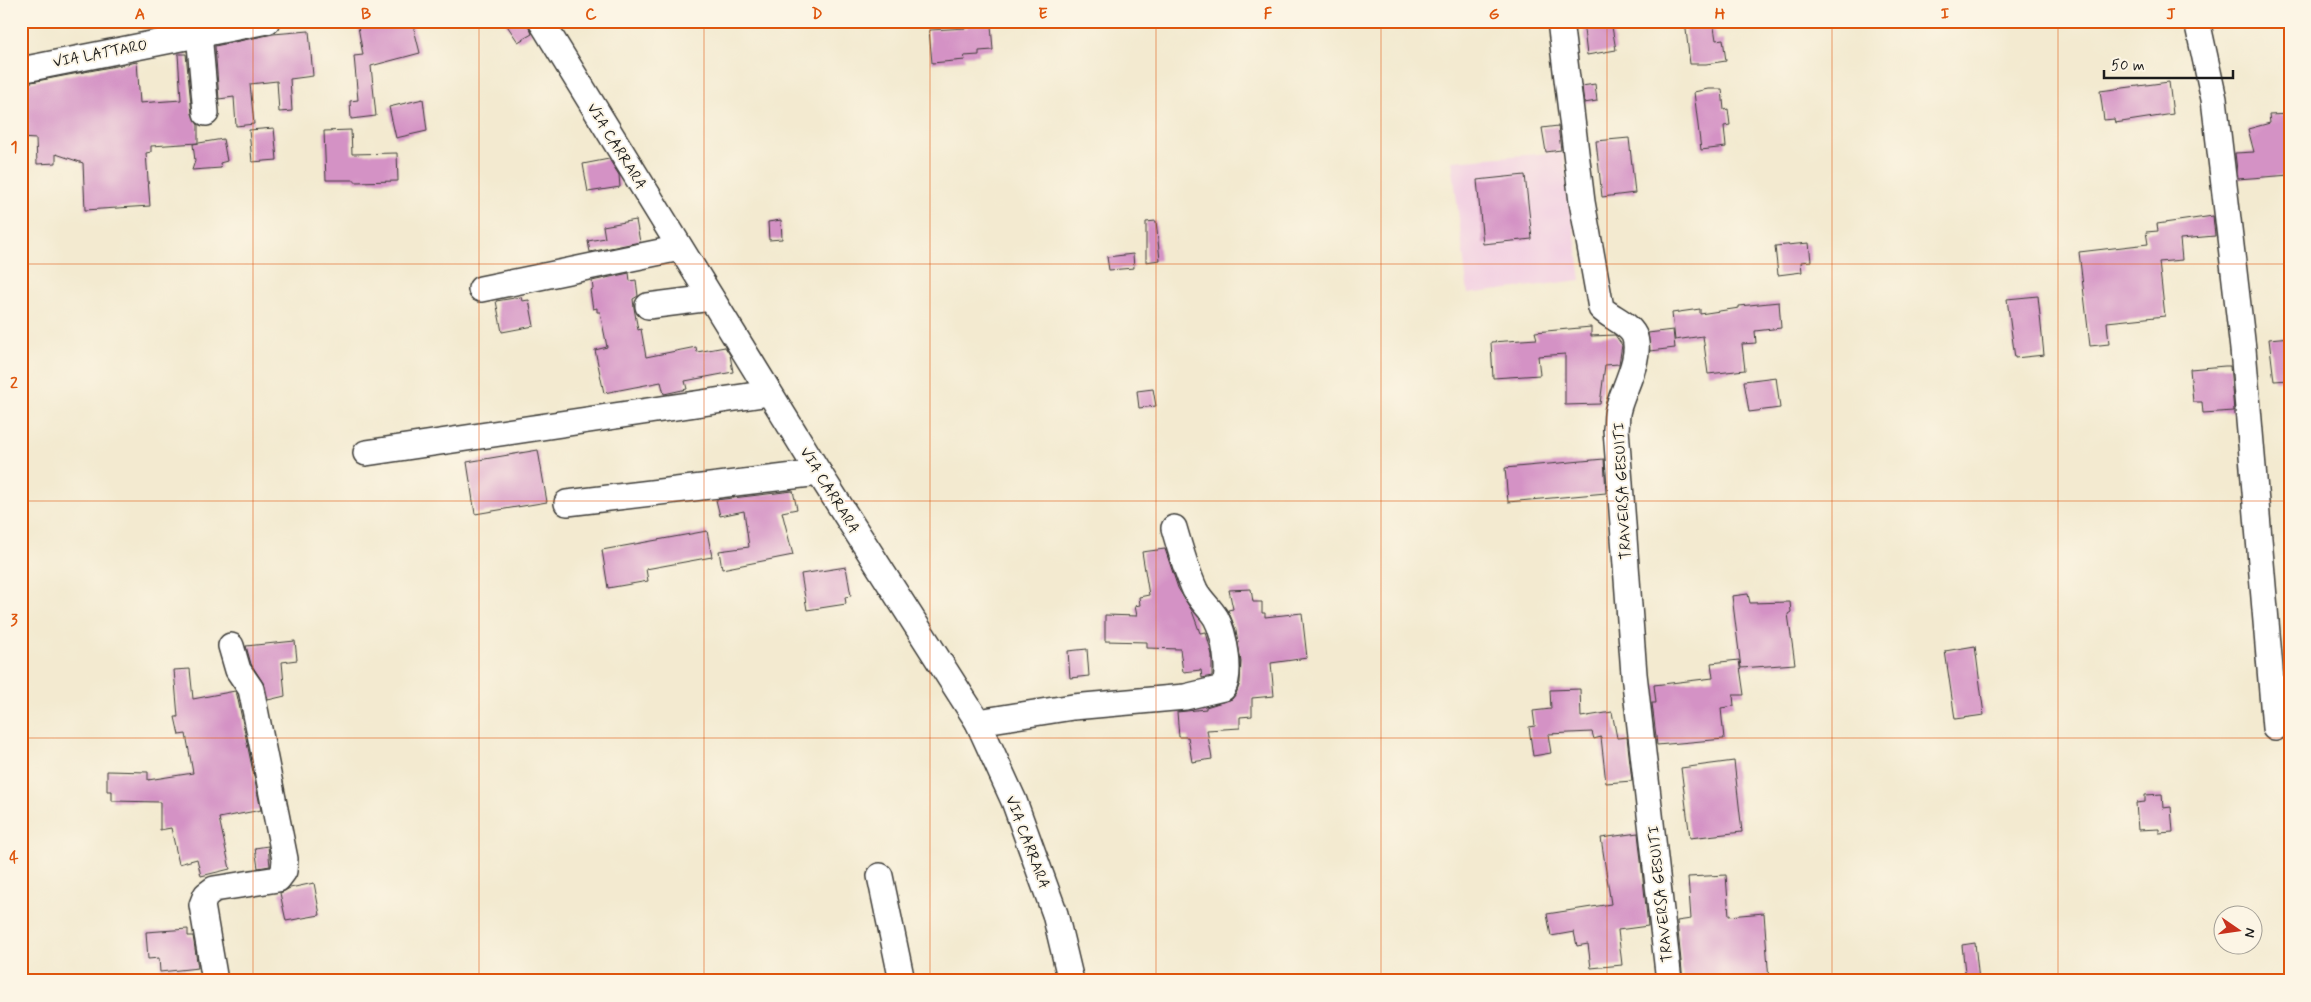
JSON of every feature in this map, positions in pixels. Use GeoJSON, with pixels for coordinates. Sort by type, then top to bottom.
{"type":"FeatureCollection","features":[{"type":"Feature","properties":{"kind":"street","name":"VIA LATTARO"},"geometry":{"type":"LineString","coordinates":[[21,70],[199,33],[267,21]]}},
{"type":"Feature","properties":{"kind":"street","name":"VIA CARRARA"},"geometry":{"type":"LineString","coordinates":[[541,21],[769,393],[978,722],[1014,801],[1055,914],[1071,981]]}},
{"type":"Feature","properties":{"kind":"street","name":"TRAVERSA GESUITI"},"geometry":{"type":"LineString","coordinates":[[1560,21],[1582,202],[1601,308],[1607,315],[1628,327],[1634,335],[1635,359],[1618,410],[1616,429],[1634,674],[1669,981]]}},
{"type":"Feature","properties":{"kind":"street"},"geometry":{"type":"LineString","coordinates":[[2197,21],[2214,99],[2243,349],[2275,728]]}},
{"type":"Feature","properties":{"kind":"street"},"geometry":{"type":"LineString","coordinates":[[199,33],[206,113]]}},
{"type":"Feature","properties":{"kind":"street"},"geometry":{"type":"LineString","coordinates":[[480,289],[680,248]]}},
{"type":"Feature","properties":{"kind":"street"},"geometry":{"type":"LineString","coordinates":[[648,306],[711,298]]}},
{"type":"Feature","properties":{"kind":"street"},"geometry":{"type":"LineString","coordinates":[[366,453],[769,393]]}},
{"type":"Feature","properties":{"kind":"street"},"geometry":{"type":"LineString","coordinates":[[567,503],[819,473]]}},
{"type":"Feature","properties":{"kind":"street"},"geometry":{"type":"LineString","coordinates":[[978,722],[1073,706],[1185,697],[1223,688],[1227,681],[1228,672],[1220,626],[1197,593],[1187,571],[1174,528]]}},
{"type":"Feature","properties":{"kind":"street"},"geometry":{"type":"LineString","coordinates":[[215,981],[202,905],[206,895],[214,890],[278,879],[284,871],[285,860],[251,690],[238,670],[231,646]]}},
{"type":"Feature","properties":{"kind":"street"},"geometry":{"type":"LineString","coordinates":[[880,876],[902,981]]}},
{"type":"Feature","properties":{"kind":"shaded area"},"geometry":{"type":"Polygon","coordinates":[[[1563,152],[1581,280],[1468,294],[1452,161],[1563,152]]]}},
{"type":"Feature","properties":{"kind":"building"},"geometry":{"type":"Polygon","coordinates":[[[357,21],[412,21],[420,53],[371,66],[376,116],[351,119],[350,101],[358,100],[354,56],[363,55],[357,21]]]}},
{"type":"Feature","properties":{"kind":"building"},"geometry":{"type":"Polygon","coordinates":[[[504,21],[527,21],[532,34],[518,42],[504,21]]]}},
{"type":"Feature","properties":{"kind":"building"},"geometry":{"type":"Polygon","coordinates":[[[986,21],[986,25],[991,25],[993,50],[979,51],[979,55],[964,56],[965,60],[932,63],[929,30],[967,28],[967,22],[986,21]]]}},
{"type":"Feature","properties":{"kind":"building"},"geometry":{"type":"Polygon","coordinates":[[[1583,21],[1611,21],[1616,50],[1587,55],[1583,21]]]}},
{"type":"Feature","properties":{"kind":"building"},"geometry":{"type":"Polygon","coordinates":[[[1685,21],[1713,21],[1716,40],[1723,39],[1726,61],[1690,64],[1685,21]]]}},
{"type":"Feature","properties":{"kind":"building"},"geometry":{"type":"Polygon","coordinates":[[[309,31],[313,76],[290,79],[292,111],[279,112],[277,81],[250,84],[254,124],[236,126],[234,97],[219,99],[215,46],[273,34],[309,31]]]}},
{"type":"Feature","properties":{"kind":"building"},"geometry":{"type":"Polygon","coordinates":[[[178,54],[186,54],[192,114],[198,125],[198,143],[151,146],[151,152],[146,153],[150,206],[85,210],[83,163],[56,154],[56,163],[37,164],[36,139],[21,138],[21,84],[137,62],[140,103],[181,100],[178,54]]]}},
{"type":"Feature","properties":{"kind":"building"},"geometry":{"type":"Polygon","coordinates":[[[2169,82],[2173,114],[2115,123],[2114,119],[2104,120],[2100,91],[2169,82]]]}},
{"type":"Feature","properties":{"kind":"building"},"geometry":{"type":"Polygon","coordinates":[[[1595,84],[1597,101],[1584,103],[1582,86],[1595,84]]]}},
{"type":"Feature","properties":{"kind":"building"},"geometry":{"type":"Polygon","coordinates":[[[1722,89],[1724,110],[1728,109],[1730,125],[1724,126],[1726,147],[1701,150],[1694,92],[1722,89]]]}},
{"type":"Feature","properties":{"kind":"building"},"geometry":{"type":"Polygon","coordinates":[[[423,99],[427,131],[396,138],[389,107],[423,99]]]}},
{"type":"Feature","properties":{"kind":"building"},"geometry":{"type":"Polygon","coordinates":[[[2290,114],[2290,175],[2238,179],[2235,153],[2254,152],[2248,129],[2270,123],[2269,115],[2290,114]]]}},
{"type":"Feature","properties":{"kind":"building"},"geometry":{"type":"Polygon","coordinates":[[[1558,126],[1561,150],[1546,152],[1542,128],[1558,126]]]}},
{"type":"Feature","properties":{"kind":"building"},"geometry":{"type":"Polygon","coordinates":[[[274,128],[277,160],[252,162],[249,130],[274,128]]]}},
{"type":"Feature","properties":{"kind":"building"},"geometry":{"type":"Polygon","coordinates":[[[351,130],[352,154],[397,153],[398,181],[355,182],[355,180],[326,180],[324,131],[351,130]]]}},
{"type":"Feature","properties":{"kind":"building"},"geometry":{"type":"Polygon","coordinates":[[[1629,138],[1635,193],[1602,197],[1596,141],[1629,138]]]}},
{"type":"Feature","properties":{"kind":"building"},"geometry":{"type":"Polygon","coordinates":[[[223,139],[227,161],[220,163],[221,168],[192,170],[195,161],[193,144],[223,139]]]}},
{"type":"Feature","properties":{"kind":"building"},"geometry":{"type":"Polygon","coordinates":[[[609,159],[619,175],[620,187],[588,192],[583,164],[609,159]]]}},
{"type":"Feature","properties":{"kind":"building"},"geometry":{"type":"Polygon","coordinates":[[[1525,175],[1532,239],[1483,244],[1477,180],[1525,175]]]}},
{"type":"Feature","properties":{"kind":"building"},"geometry":{"type":"Polygon","coordinates":[[[2213,216],[2215,236],[2180,239],[2182,260],[2159,262],[2165,316],[2107,322],[2109,344],[2090,346],[2079,252],[2148,244],[2146,232],[2158,231],[2157,224],[2213,216]]]}},
{"type":"Feature","properties":{"kind":"building"},"geometry":{"type":"Polygon","coordinates":[[[636,220],[640,242],[590,252],[588,241],[605,238],[603,226],[636,220]]]}},
{"type":"Feature","properties":{"kind":"building"},"geometry":{"type":"Polygon","coordinates":[[[781,220],[782,239],[769,240],[768,222],[781,220]]]}},
{"type":"Feature","properties":{"kind":"building"},"geometry":{"type":"Polygon","coordinates":[[[1156,221],[1160,260],[1146,262],[1146,222],[1156,221]]]}},
{"type":"Feature","properties":{"kind":"building"},"geometry":{"type":"Polygon","coordinates":[[[1809,243],[1811,261],[1801,262],[1802,272],[1778,275],[1775,246],[1809,243]]]}},
{"type":"Feature","properties":{"kind":"building"},"geometry":{"type":"Polygon","coordinates":[[[1133,254],[1134,268],[1109,270],[1107,257],[1133,254]]]}},
{"type":"Feature","properties":{"kind":"building"},"geometry":{"type":"Polygon","coordinates":[[[629,273],[630,281],[636,280],[638,296],[633,299],[634,308],[638,330],[641,329],[646,357],[696,347],[697,352],[725,347],[730,355],[733,372],[685,381],[687,389],[664,394],[661,382],[604,393],[595,350],[607,347],[600,312],[597,312],[597,308],[593,309],[590,290],[593,289],[592,281],[629,273]]]}},
{"type":"Feature","properties":{"kind":"building"},"geometry":{"type":"Polygon","coordinates":[[[2038,296],[2044,355],[2015,358],[2007,299],[2038,296]]]}},
{"type":"Feature","properties":{"kind":"building"},"geometry":{"type":"Polygon","coordinates":[[[521,297],[522,301],[529,300],[534,326],[502,332],[496,301],[521,297]]]}},
{"type":"Feature","properties":{"kind":"building"},"geometry":{"type":"Polygon","coordinates":[[[1779,302],[1781,328],[1755,331],[1756,343],[1742,344],[1745,370],[1708,374],[1703,336],[1675,340],[1672,313],[1700,309],[1700,314],[1739,308],[1739,306],[1779,302]]]}},
{"type":"Feature","properties":{"kind":"building"},"geometry":{"type":"Polygon","coordinates":[[[1591,327],[1591,336],[1615,335],[1622,345],[1619,364],[1605,365],[1600,404],[1565,405],[1565,354],[1538,356],[1540,375],[1493,378],[1491,342],[1537,339],[1535,332],[1591,327]]]}},
{"type":"Feature","properties":{"kind":"building"},"geometry":{"type":"Polygon","coordinates":[[[1673,330],[1675,348],[1650,351],[1648,333],[1673,330]]]}},
{"type":"Feature","properties":{"kind":"building"},"geometry":{"type":"Polygon","coordinates":[[[2290,337],[2290,380],[2274,381],[2269,339],[2290,337]]]}},
{"type":"Feature","properties":{"kind":"building"},"geometry":{"type":"Polygon","coordinates":[[[2230,366],[2234,411],[2203,413],[2202,402],[2193,402],[2190,369],[2230,366]]]}},
{"type":"Feature","properties":{"kind":"building"},"geometry":{"type":"Polygon","coordinates":[[[1776,377],[1780,408],[1749,412],[1744,381],[1776,377]]]}},
{"type":"Feature","properties":{"kind":"building"},"geometry":{"type":"Polygon","coordinates":[[[1153,389],[1156,406],[1139,408],[1137,391],[1153,389]]]}},
{"type":"Feature","properties":{"kind":"building"},"geometry":{"type":"Polygon","coordinates":[[[538,450],[547,502],[475,514],[467,462],[538,450]]]}},
{"type":"Feature","properties":{"kind":"building"},"geometry":{"type":"Polygon","coordinates":[[[1604,459],[1606,493],[1508,502],[1505,468],[1604,459]]]}},
{"type":"Feature","properties":{"kind":"building"},"geometry":{"type":"Polygon","coordinates":[[[793,491],[797,509],[782,512],[793,555],[722,569],[719,551],[749,547],[744,511],[720,516],[716,500],[793,491]]]}},
{"type":"Feature","properties":{"kind":"building"},"geometry":{"type":"Polygon","coordinates":[[[707,531],[712,557],[646,569],[648,581],[608,588],[602,550],[707,531]]]}},
{"type":"Feature","properties":{"kind":"building"},"geometry":{"type":"Polygon","coordinates":[[[1165,549],[1178,588],[1192,611],[1200,633],[1206,632],[1212,655],[1212,676],[1202,678],[1201,670],[1183,672],[1180,649],[1147,648],[1147,642],[1105,641],[1105,615],[1137,616],[1135,606],[1140,605],[1139,597],[1149,595],[1142,552],[1165,549]]]}},
{"type":"Feature","properties":{"kind":"building"},"geometry":{"type":"Polygon","coordinates":[[[846,567],[851,596],[845,597],[846,604],[807,610],[801,574],[846,567]]]}},
{"type":"Feature","properties":{"kind":"building"},"geometry":{"type":"Polygon","coordinates":[[[1251,589],[1253,602],[1262,602],[1262,613],[1265,613],[1265,617],[1302,613],[1307,658],[1271,663],[1274,696],[1252,698],[1252,716],[1240,717],[1240,728],[1207,730],[1212,759],[1192,762],[1188,737],[1179,737],[1177,712],[1206,709],[1206,707],[1232,699],[1236,694],[1240,683],[1241,662],[1236,630],[1228,610],[1233,609],[1229,590],[1251,589]]]}},
{"type":"Feature","properties":{"kind":"building"},"geometry":{"type":"Polygon","coordinates":[[[1748,594],[1750,603],[1790,602],[1791,612],[1788,614],[1795,664],[1741,668],[1732,596],[1748,594]]]}},
{"type":"Feature","properties":{"kind":"building"},"geometry":{"type":"Polygon","coordinates":[[[295,641],[297,660],[282,662],[285,696],[268,700],[265,686],[251,664],[246,646],[295,641]]]}},
{"type":"Feature","properties":{"kind":"building"},"geometry":{"type":"Polygon","coordinates":[[[1975,646],[1984,715],[1955,719],[1945,651],[1975,646]]]}},
{"type":"Feature","properties":{"kind":"building"},"geometry":{"type":"Polygon","coordinates":[[[1087,649],[1089,676],[1070,678],[1068,651],[1087,649]]]}},
{"type":"Feature","properties":{"kind":"building"},"geometry":{"type":"Polygon","coordinates":[[[1739,660],[1744,695],[1733,695],[1734,706],[1721,708],[1724,739],[1657,745],[1652,703],[1656,703],[1654,685],[1713,678],[1711,663],[1739,660]]]}},
{"type":"Feature","properties":{"kind":"building"},"geometry":{"type":"Polygon","coordinates":[[[190,669],[193,699],[235,691],[261,810],[219,818],[230,869],[201,876],[197,859],[179,864],[171,828],[160,830],[160,802],[112,801],[112,791],[107,791],[107,771],[148,772],[148,780],[193,773],[186,734],[179,735],[175,717],[178,717],[174,670],[190,669]]]}},
{"type":"Feature","properties":{"kind":"building"},"geometry":{"type":"Polygon","coordinates":[[[1580,689],[1581,717],[1612,712],[1617,738],[1627,737],[1632,781],[1606,783],[1601,737],[1594,739],[1592,732],[1548,734],[1551,753],[1533,756],[1529,727],[1535,726],[1533,711],[1551,709],[1550,690],[1580,689]]]}},
{"type":"Feature","properties":{"kind":"building"},"geometry":{"type":"Polygon","coordinates":[[[1734,761],[1742,832],[1690,838],[1681,768],[1734,761]]]}},
{"type":"Feature","properties":{"kind":"building"},"geometry":{"type":"Polygon","coordinates":[[[2162,794],[2163,808],[2171,807],[2173,832],[2159,833],[2159,829],[2138,830],[2136,803],[2145,802],[2145,795],[2162,794]]]}},
{"type":"Feature","properties":{"kind":"building"},"geometry":{"type":"Polygon","coordinates":[[[1638,833],[1648,926],[1618,930],[1622,965],[1591,968],[1588,944],[1577,946],[1574,932],[1551,936],[1547,914],[1611,904],[1601,838],[1638,833]]]}},
{"type":"Feature","properties":{"kind":"building"},"geometry":{"type":"Polygon","coordinates":[[[268,846],[270,866],[258,868],[255,848],[268,846]]]}},
{"type":"Feature","properties":{"kind":"building"},"geometry":{"type":"Polygon","coordinates":[[[1726,875],[1729,916],[1764,913],[1769,981],[1683,981],[1677,921],[1691,919],[1688,877],[1726,875]]]}},
{"type":"Feature","properties":{"kind":"building"},"geometry":{"type":"Polygon","coordinates":[[[314,883],[320,915],[286,921],[280,893],[290,888],[314,883]]]}},
{"type":"Feature","properties":{"kind":"building"},"geometry":{"type":"Polygon","coordinates":[[[188,929],[188,936],[193,936],[198,968],[160,972],[159,958],[148,959],[146,932],[188,929]]]}},
{"type":"Feature","properties":{"kind":"building"},"geometry":{"type":"Polygon","coordinates":[[[1975,943],[1979,981],[1966,981],[1962,945],[1975,943]]]}}]}
